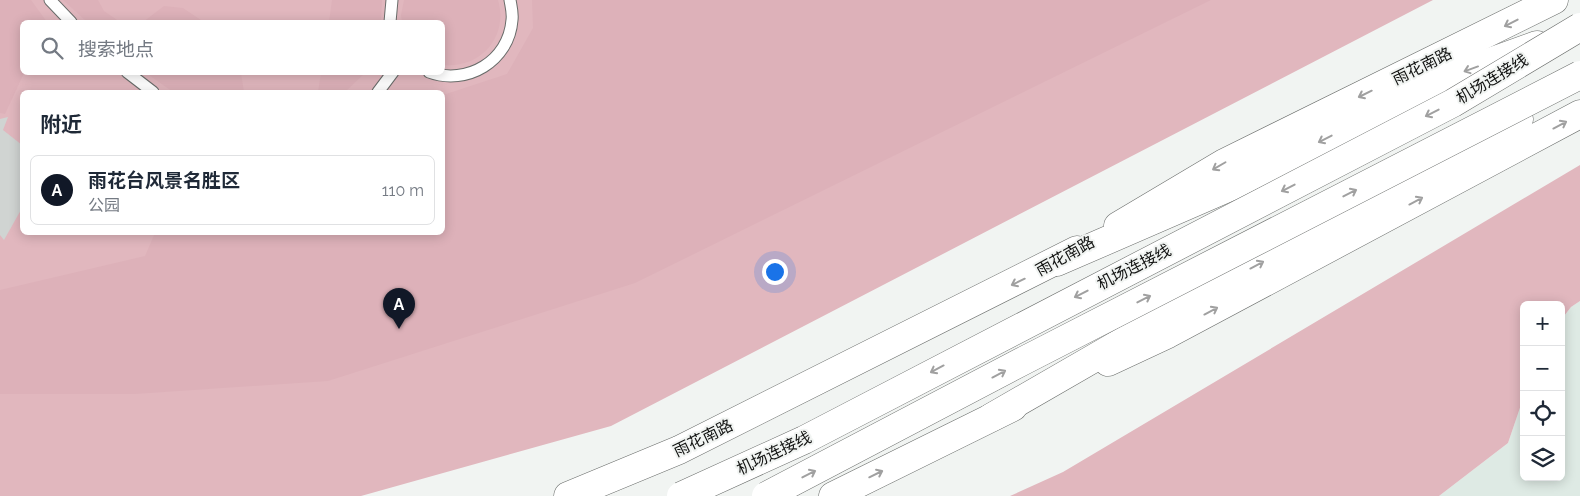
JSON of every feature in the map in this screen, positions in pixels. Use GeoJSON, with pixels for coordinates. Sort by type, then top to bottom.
{"type":"FeatureCollection","features":[{"type":"Feature","properties":{"kind":"main road","name":"雨花南路"},"geometry":{"type":"LineString","coordinates":[[568,496],[679,450],[1056,262],[1224,163],[1554,0]]}},
{"type":"Feature","properties":{"kind":"main road"},"geometry":{"type":"LineString","coordinates":[[1056,262],[1230,187],[1443,80],[1573,30]]}},
{"type":"Feature","properties":{"kind":"main road","name":"机场连接线"},"geometry":{"type":"LineString","coordinates":[[681,496],[804,440],[1453,103],[1573,30]]}},
{"type":"Feature","properties":{"kind":"main road","name":"机场连接线"},"geometry":{"type":"LineString","coordinates":[[766,496],[1025,360],[1580,75]]}},
{"type":"Feature","properties":{"kind":"main road"},"geometry":{"type":"LineString","coordinates":[[992,417],[1214,289],[1435,170],[1580,82]]}},
{"type":"Feature","properties":{"kind":"main road"},"geometry":{"type":"LineString","coordinates":[[833,496],[992,417],[1168,334],[1580,114]]}},
{"type":"Feature","properties":{"kind":"lane"},"geometry":{"type":"LineString","coordinates":[[50,0],[69,20]]}},
{"type":"Feature","properties":{"kind":"lane"},"geometry":{"type":"LineString","coordinates":[[390,20],[392,0]]}},
{"type":"Feature","properties":{"kind":"lane"},"geometry":{"type":"LineString","coordinates":[[438,75],[462,76],[481,69],[497,56],[508,39],[513,19],[510,0]]}},
{"type":"Feature","properties":{"kind":"lane"},"geometry":{"type":"LineString","coordinates":[[130,75],[150,90]]}},
{"type":"Feature","properties":{"kind":"lane"},"geometry":{"type":"LineString","coordinates":[[380,90],[391,75]]}},
{"type":"Feature","properties":{"kind":"shaded area"},"geometry":{"type":"Polygon","coordinates":[[[0,0],[1433,0],[611,426],[361,496],[0,496],[0,0]]]}},
{"type":"Feature","properties":{"kind":"shaded area"},"geometry":{"type":"Polygon","coordinates":[[[0,0],[31,0],[46,20],[20,20],[20,75],[23,75],[5,114],[0,113],[0,0]]]}},
{"type":"Feature","properties":{"kind":"shaded area"},"geometry":{"type":"Polygon","coordinates":[[[63,0],[98,0],[104,11],[117,20],[85,20],[63,0]]]}},
{"type":"Feature","properties":{"kind":"shaded area"},"geometry":{"type":"Polygon","coordinates":[[[332,0],[382,0],[381,20],[329,20],[332,0]]]}},
{"type":"Feature","properties":{"kind":"shaded area"},"geometry":{"type":"Polygon","coordinates":[[[404,0],[498,0],[500,14],[495,38],[488,48],[480,56],[469,62],[456,65],[445,65],[445,20],[402,20],[404,0]]]}},
{"type":"Feature","properties":{"kind":"shaded area"},"geometry":{"type":"Polygon","coordinates":[[[532,0],[1211,0],[635,283],[328,381],[135,394],[0,394],[0,290],[145,256],[154,235],[445,235],[445,94],[507,74],[533,28],[532,0]]]}},
{"type":"Feature","properties":{"kind":"shaded area"},"geometry":{"type":"Polygon","coordinates":[[[164,6],[183,8],[201,20],[146,20],[164,6]]]}},
{"type":"Feature","properties":{"kind":"shaded area"},"geometry":{"type":"Polygon","coordinates":[[[149,75],[241,75],[244,90],[170,90],[149,75]]]}},
{"type":"Feature","properties":{"kind":"shaded area"},"geometry":{"type":"Polygon","coordinates":[[[321,75],[363,75],[347,90],[318,90],[321,75]]]}},
{"type":"Feature","properties":{"kind":"shaded area"},"geometry":{"type":"Polygon","coordinates":[[[1580,165],[1580,301],[1571,307],[1565,315],[1565,301],[1520,301],[1520,408],[1508,443],[1439,496],[1010,496],[1063,472],[1580,165]]]}},
{"type":"Feature","properties":{"kind":"shaded area"},"geometry":{"type":"Polygon","coordinates":[[[1580,301],[1580,496],[1439,496],[1508,443],[1520,408],[1520,481],[1565,481],[1565,315],[1571,307],[1580,301]]]}},
{"type":"Feature","properties":{"kind":"building"},"geometry":{"type":"Polygon","coordinates":[[[8,117],[3,130],[20,143],[20,212],[4,240],[0,235],[0,119],[8,117]]]}},
{"type":"Feature","properties":{"kind":"place","name":"雨花台风景名胜区"},"geometry":{"type":"Point","coordinates":[399,329]}}]}
